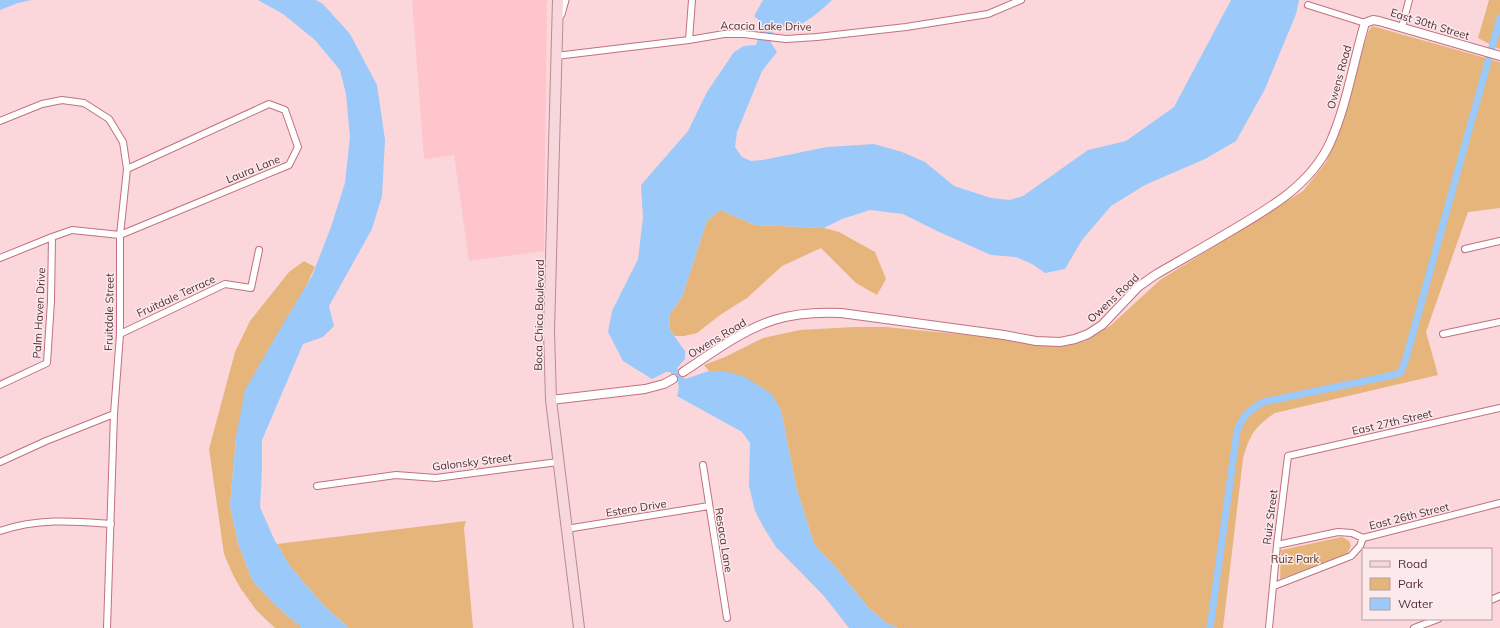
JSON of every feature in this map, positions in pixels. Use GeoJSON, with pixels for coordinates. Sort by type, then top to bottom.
{"type":"FeatureCollection","features":[{"type":"Feature","properties":{"kind":"main road","name":"Boca Chica Boulevard"},"geometry":{"type":"LineString","coordinates":[[558,0],[549,331],[551,400],[579,628]]}},
{"type":"Feature","properties":{"kind":"main road"},"geometry":{"type":"LineString","coordinates":[[558,21],[564,0]]}},
{"type":"Feature","properties":{"kind":"street"},"geometry":{"type":"LineString","coordinates":[[689,40],[692,0]]}},
{"type":"Feature","properties":{"kind":"street","name":"Acacia Lake Drive"},"geometry":{"type":"LineString","coordinates":[[556,56],[689,40],[724,34],[744,34],[786,39],[906,27],[988,14],[1021,0]]}},
{"type":"Feature","properties":{"kind":"street"},"geometry":{"type":"LineString","coordinates":[[1402,27],[1409,0]]}},
{"type":"Feature","properties":{"kind":"street","name":"East 30th Street"},"geometry":{"type":"LineString","coordinates":[[1308,5],[1365,23],[1373,20],[1379,20],[1500,56]]}},
{"type":"Feature","properties":{"kind":"street","name":"Owens Road"},"geometry":{"type":"LineString","coordinates":[[683,372],[747,331],[774,320],[816,312],[841,312],[1004,335],[1036,341],[1060,342],[1075,339],[1088,334],[1102,325],[1138,287],[1263,212],[1299,185],[1313,170],[1329,145],[1339,122],[1365,23]]}},
{"type":"Feature","properties":{"kind":"street","name":"Fruitdale Street"},"geometry":{"type":"LineString","coordinates":[[0,121],[42,104],[62,100],[84,103],[110,119],[123,142],[127,168],[120,235],[120,334],[114,414],[107,628]]}},
{"type":"Feature","properties":{"kind":"street","name":"Laura Lane"},"geometry":{"type":"LineString","coordinates":[[120,235],[289,165],[298,146],[285,110],[269,104],[127,168]]}},
{"type":"Feature","properties":{"kind":"street"},"geometry":{"type":"LineString","coordinates":[[0,258],[72,230],[120,235]]}},
{"type":"Feature","properties":{"kind":"street","name":"Palm Haven Drive"},"geometry":{"type":"LineString","coordinates":[[0,385],[48,363],[52,237]]}},
{"type":"Feature","properties":{"kind":"street"},"geometry":{"type":"LineString","coordinates":[[1465,249],[1500,241]]}},
{"type":"Feature","properties":{"kind":"street","name":"Fruitdale Terrace"},"geometry":{"type":"LineString","coordinates":[[120,334],[225,284],[251,288],[259,250]]}},
{"type":"Feature","properties":{"kind":"street"},"geometry":{"type":"LineString","coordinates":[[1443,334],[1500,322]]}},
{"type":"Feature","properties":{"kind":"street"},"geometry":{"type":"LineString","coordinates":[[551,400],[645,389],[664,384],[674,379]]}},
{"type":"Feature","properties":{"kind":"street","name":"East 27th Street"},"geometry":{"type":"LineString","coordinates":[[1288,456],[1500,408]]}},
{"type":"Feature","properties":{"kind":"street"},"geometry":{"type":"LineString","coordinates":[[0,462],[46,441],[114,414]]}},
{"type":"Feature","properties":{"kind":"street","name":"Ruiz Street"},"geometry":{"type":"LineString","coordinates":[[1269,628],[1288,456]]}},
{"type":"Feature","properties":{"kind":"street","name":"Galonsky Street"},"geometry":{"type":"LineString","coordinates":[[317,486],[396,475],[436,478],[558,462]]}},
{"type":"Feature","properties":{"kind":"street","name":"Resaca Lane"},"geometry":{"type":"LineString","coordinates":[[703,465],[727,618]]}},
{"type":"Feature","properties":{"kind":"street","name":"East 26th Street"},"geometry":{"type":"LineString","coordinates":[[1277,545],[1338,532],[1352,532],[1363,538],[1500,503]]}},
{"type":"Feature","properties":{"kind":"street","name":"Estero Drive"},"geometry":{"type":"LineString","coordinates":[[566,529],[709,506]]}},
{"type":"Feature","properties":{"kind":"street"},"geometry":{"type":"LineString","coordinates":[[0,531],[19,524],[65,520],[111,524]]}},
{"type":"Feature","properties":{"kind":"street"},"geometry":{"type":"LineString","coordinates":[[1274,586],[1351,556],[1360,546],[1363,538]]}},
{"type":"Feature","properties":{"kind":"street"},"geometry":{"type":"LineString","coordinates":[[1414,628],[1435,620]]}},
{"type":"Feature","properties":{"kind":"shaded area"},"geometry":{"type":"Polygon","coordinates":[[[412,0],[547,0],[544,251],[469,261],[454,155],[424,159],[412,0]]]}},
{"type":"Feature","properties":{"kind":"green space"},"geometry":{"type":"Polygon","coordinates":[[[1489,0],[1500,0],[1500,49],[1478,38],[1489,0]]]}},
{"type":"Feature","properties":{"kind":"green space"},"geometry":{"type":"Polygon","coordinates":[[[1372,26],[1500,62],[1500,208],[1468,212],[1426,332],[1438,375],[1275,413],[1262,422],[1250,438],[1243,459],[1223,628],[898,628],[885,622],[869,608],[814,544],[796,486],[781,410],[723,371],[709,371],[704,365],[725,357],[763,338],[800,330],[886,327],[1068,345],[1085,341],[1110,326],[1160,280],[1303,191],[1326,162],[1341,123],[1368,32],[1372,26]]]}},
{"type":"Feature","properties":{"kind":"green space"},"geometry":{"type":"Polygon","coordinates":[[[720,210],[755,225],[824,228],[839,232],[875,252],[886,279],[877,295],[856,283],[821,248],[782,266],[747,298],[720,315],[697,333],[684,336],[675,336],[670,330],[669,315],[682,297],[707,221],[720,210]]]}},
{"type":"Feature","properties":{"kind":"green space"},"geometry":{"type":"Polygon","coordinates":[[[304,261],[315,267],[236,437],[230,506],[238,543],[252,580],[275,605],[302,628],[275,628],[257,611],[241,589],[224,554],[209,449],[235,352],[250,321],[289,272],[304,261]]]}},
{"type":"Feature","properties":{"kind":"green space"},"geometry":{"type":"Polygon","coordinates":[[[466,521],[464,528],[473,628],[349,628],[324,606],[289,565],[277,544],[466,521]]]}},
{"type":"Feature","properties":{"kind":"green space","name":"Ruiz Park"},"geometry":{"type":"Polygon","coordinates":[[[1342,537],[1349,541],[1351,546],[1347,554],[1280,579],[1281,550],[1342,537]]]}},
{"type":"Feature","properties":{"kind":"water"},"geometry":{"type":"Polygon","coordinates":[[[0,0],[31,0],[0,10],[0,0]]]}},
{"type":"Feature","properties":{"kind":"water"},"geometry":{"type":"Polygon","coordinates":[[[258,0],[316,0],[323,4],[350,34],[377,85],[385,140],[382,196],[372,229],[329,306],[334,326],[323,337],[303,344],[262,440],[260,507],[274,539],[289,565],[324,606],[349,628],[302,628],[275,605],[252,580],[238,543],[230,506],[236,437],[245,390],[312,276],[331,227],[345,183],[350,137],[346,94],[340,70],[315,40],[283,14],[258,0]]]}},
{"type":"Feature","properties":{"kind":"water"},"geometry":{"type":"Polygon","coordinates":[[[763,0],[832,0],[805,22],[798,25],[779,28],[773,31],[771,43],[777,52],[762,71],[737,132],[735,147],[742,157],[751,161],[763,160],[827,147],[874,144],[902,152],[925,162],[954,186],[991,198],[1010,200],[1023,196],[1088,150],[1126,141],[1174,107],[1231,0],[1299,0],[1296,14],[1265,89],[1236,141],[1205,159],[1145,185],[1111,206],[1082,240],[1065,269],[1045,273],[1032,264],[1016,257],[991,255],[903,214],[870,210],[842,219],[824,228],[755,225],[720,210],[707,221],[682,297],[669,315],[670,330],[685,351],[685,359],[677,368],[685,379],[709,371],[723,371],[743,376],[772,394],[781,410],[796,486],[814,544],[869,608],[885,622],[898,628],[849,628],[824,596],[776,547],[764,528],[755,511],[749,486],[750,443],[742,432],[677,396],[679,385],[670,372],[666,372],[652,379],[623,361],[608,332],[612,311],[638,259],[643,218],[641,185],[688,131],[707,92],[734,52],[744,46],[756,45],[762,24],[754,16],[763,0]]]}},
{"type":"Feature","properties":{"kind":"waterway"},"geometry":{"type":"LineString","coordinates":[[1210,628],[1237,431],[1244,417],[1263,402],[1394,375],[1401,372],[1500,18]]}}]}
